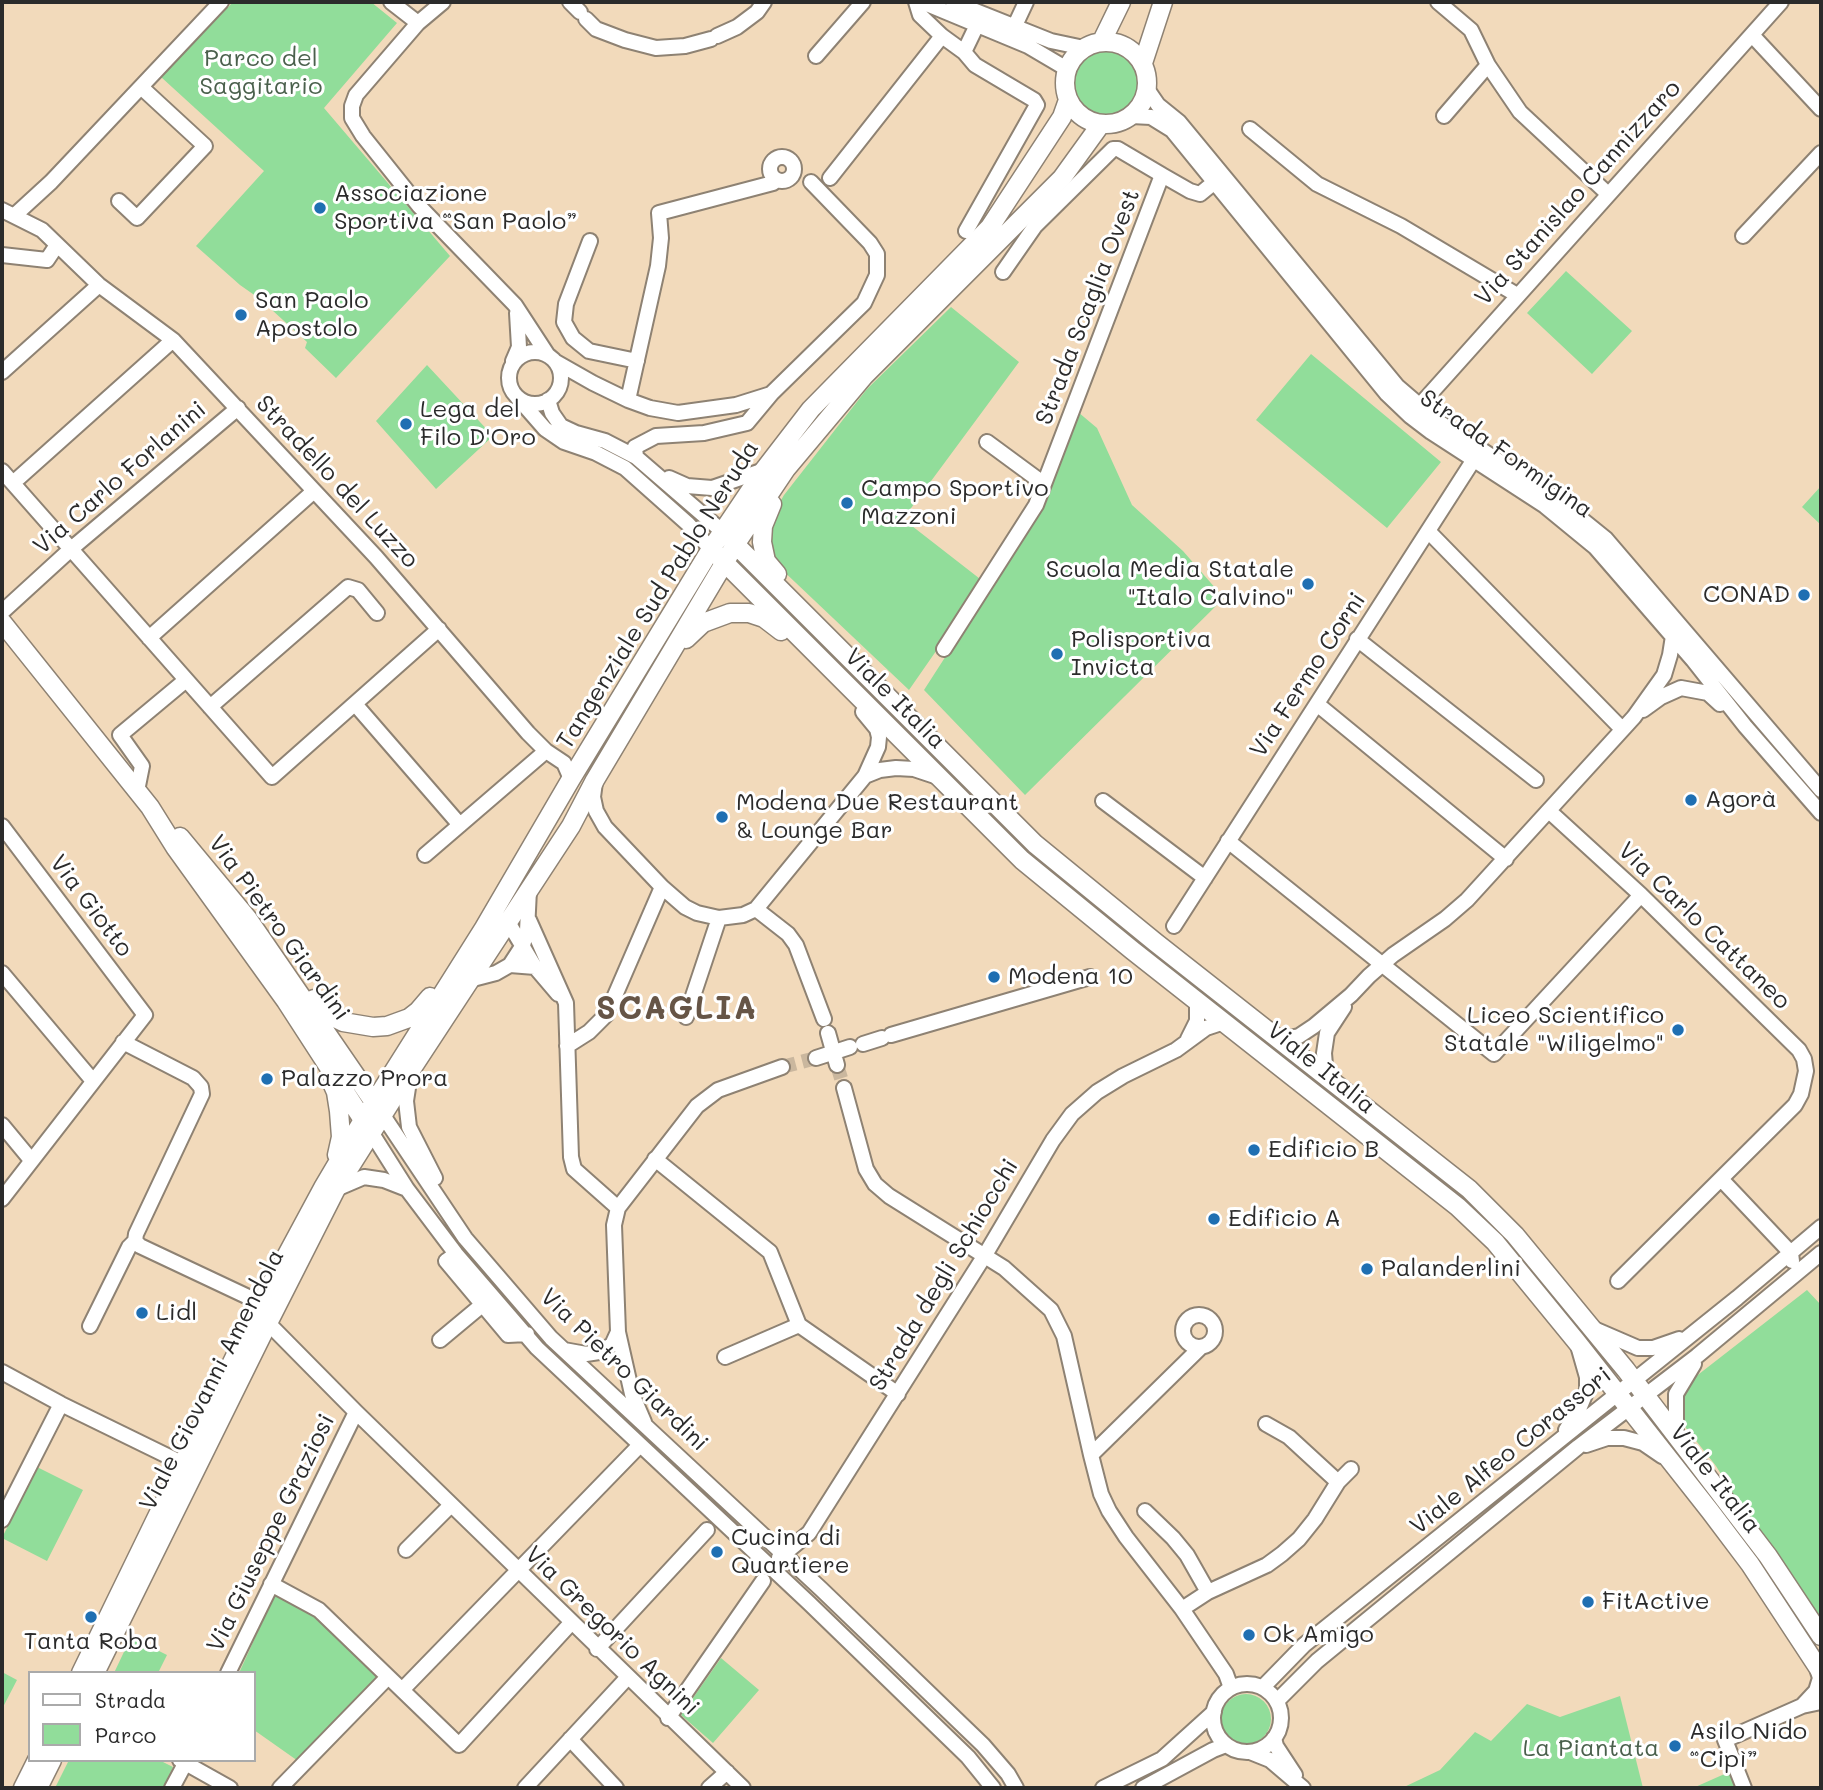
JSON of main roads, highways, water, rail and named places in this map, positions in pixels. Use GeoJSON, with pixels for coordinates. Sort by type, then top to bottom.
{"type":"FeatureCollection","features":[{"type":"Feature","properties":{"kind":"main road"},"geometry":{"type":"LineString","coordinates":[[1102,41],[1121,2]]}},
{"type":"Feature","properties":{"kind":"main road"},"geometry":{"type":"LineString","coordinates":[[1143,63],[1163,2]]}},
{"type":"Feature","properties":{"kind":"main road"},"geometry":{"type":"LineString","coordinates":[[1102,41],[1126,46],[1136,53],[1147,76],[1144,100],[1131,116],[1111,124],[1087,120],[1076,112],[1068,100],[1064,85],[1073,57],[1084,48],[1102,41]]}},
{"type":"Feature","properties":{"kind":"main road","name":"Tangenziale Sud Pablo Neruda"},"geometry":{"type":"LineString","coordinates":[[367,1126],[570,779],[718,556],[764,470],[811,408],[990,227],[1062,117],[1068,100]]}},
{"type":"Feature","properties":{"kind":"main road","name":"Tangenziale Sud Pablo Neruda"},"geometry":{"type":"LineString","coordinates":[[729,538],[864,376],[1062,178],[1101,124]]}},
{"type":"Feature","properties":{"kind":"main road"},"geometry":{"type":"LineString","coordinates":[[786,469],[763,526],[762,542],[766,561],[824,622],[852,661]]}},
{"type":"Feature","properties":{"kind":"main road"},"geometry":{"type":"LineString","coordinates":[[729,538],[852,661]]}},
{"type":"Feature","properties":{"kind":"main road","name":"Tangenziale Sud Pablo Neruda"},"geometry":{"type":"LineString","coordinates":[[378,1108],[411,1070],[571,826],[668,656],[718,556]]}},
{"type":"Feature","properties":{"kind":"main road","name":"Viale Italia"},"geometry":{"type":"LineString","coordinates":[[718,556],[1022,860],[1458,1207],[1495,1242],[1624,1401],[1750,1564],[1818,1667]]}},
{"type":"Feature","properties":{"kind":"main road"},"geometry":{"type":"LineString","coordinates":[[668,656],[713,617],[740,612],[764,618],[800,649],[813,653]]}},
{"type":"Feature","properties":{"kind":"main road","name":"Via Pietro Giardini"},"geometry":{"type":"LineString","coordinates":[[2,622],[150,807],[181,837],[248,919],[378,1108]]}},
{"type":"Feature","properties":{"kind":"main road","name":"Viale Italia"},"geometry":{"type":"LineString","coordinates":[[852,661],[1035,844],[1469,1189],[1515,1235],[1594,1329],[1768,1556],[1821,1636]]}},
{"type":"Feature","properties":{"kind":"main road","name":"Via Pietro Giardini"},"geometry":{"type":"LineString","coordinates":[[150,807],[175,848],[286,1001],[367,1126]]}},
{"type":"Feature","properties":{"kind":"main road"},"geometry":{"type":"LineString","coordinates":[[508,922],[506,908],[544,841],[552,811]]}},
{"type":"Feature","properties":{"kind":"main road"},"geometry":{"type":"LineString","coordinates":[[248,919],[272,941],[324,1012],[343,1022],[373,1027],[399,1023],[418,1011],[426,1003],[465,937],[474,929],[484,928]]}},
{"type":"Feature","properties":{"kind":"main road"},"geometry":{"type":"LineString","coordinates":[[286,1001],[301,1034],[322,1064],[336,1092],[341,1136],[334,1182]]}},
{"type":"Feature","properties":{"kind":"main road","name":"Viale Giovanni Amendola"},"geometry":{"type":"LineString","coordinates":[[96,1671],[261,1303],[367,1126]]}},
{"type":"Feature","properties":{"kind":"main road","name":"Viale Giovanni Amendola"},"geometry":{"type":"LineString","coordinates":[[82,1671],[189,1466],[268,1323],[334,1182]]}},
{"type":"Feature","properties":{"kind":"main road"},"geometry":{"type":"LineString","coordinates":[[23,1788],[36,1762]]}},
{"type":"Feature","properties":{"kind":"main road"},"geometry":{"type":"LineString","coordinates":[[38,1788],[51,1762]]}},
{"type":"Feature","properties":{"kind":"tunnel"},"geometry":{"type":"LineString","coordinates":[[782,1067],[816,1058]]}},
{"type":"Feature","properties":{"kind":"tunnel"},"geometry":{"type":"LineString","coordinates":[[837,1065],[844,1088]]}},
{"type":"Feature","properties":{"kind":"place","name":"Associazione Sportiva “San Paolo”"},"geometry":{"type":"Point","coordinates":[320,208]}},
{"type":"Feature","properties":{"kind":"place","name":"San Paolo Apostolo"},"geometry":{"type":"Point","coordinates":[241,315]}},
{"type":"Feature","properties":{"kind":"place","name":"Lega del Filo D'Oro"},"geometry":{"type":"Point","coordinates":[406,424]}},
{"type":"Feature","properties":{"kind":"place","name":"Campo Sportivo Mazzoni"},"geometry":{"type":"Point","coordinates":[847,503]}},
{"type":"Feature","properties":{"kind":"place","name":"Scuola Media Statale \"Italo Calvino\""},"geometry":{"type":"Point","coordinates":[1308,584]}},
{"type":"Feature","properties":{"kind":"place","name":"CONAD"},"geometry":{"type":"Point","coordinates":[1804,595]}},
{"type":"Feature","properties":{"kind":"place","name":"Polisportiva Invicta"},"geometry":{"type":"Point","coordinates":[1057,654]}},
{"type":"Feature","properties":{"kind":"place","name":"Agorà"},"geometry":{"type":"Point","coordinates":[1691,800]}},
{"type":"Feature","properties":{"kind":"place","name":"Modena Due Restaurant & Lounge Bar"},"geometry":{"type":"Point","coordinates":[722,817]}},
{"type":"Feature","properties":{"kind":"place","name":"Modena 10"},"geometry":{"type":"Point","coordinates":[994,977]}},
{"type":"Feature","properties":{"kind":"place","name":"Liceo Scientifico Statale \"Wiligelmo\""},"geometry":{"type":"Point","coordinates":[1678,1030]}},
{"type":"Feature","properties":{"kind":"place","name":"Palazzo Prora"},"geometry":{"type":"Point","coordinates":[267,1079]}},
{"type":"Feature","properties":{"kind":"place","name":"Edificio B"},"geometry":{"type":"Point","coordinates":[1254,1150]}},
{"type":"Feature","properties":{"kind":"place","name":"Edificio A"},"geometry":{"type":"Point","coordinates":[1214,1219]}},
{"type":"Feature","properties":{"kind":"place","name":"Palanderlini"},"geometry":{"type":"Point","coordinates":[1367,1269]}},
{"type":"Feature","properties":{"kind":"place","name":"Lidl"},"geometry":{"type":"Point","coordinates":[142,1313]}},
{"type":"Feature","properties":{"kind":"place","name":"Cucina di Quartiere"},"geometry":{"type":"Point","coordinates":[717,1552]}},
{"type":"Feature","properties":{"kind":"place","name":"FitActive"},"geometry":{"type":"Point","coordinates":[1588,1602]}},
{"type":"Feature","properties":{"kind":"place","name":"Tanta Roba"},"geometry":{"type":"Point","coordinates":[91,1617]}},
{"type":"Feature","properties":{"kind":"place","name":"Ok Amigo"},"geometry":{"type":"Point","coordinates":[1249,1635]}},
{"type":"Feature","properties":{"kind":"place","name":"Asilo Nido “Cipì”"},"geometry":{"type":"Point","coordinates":[1675,1746]}},
{"type":"Feature","properties":{"kind":"district","name":"SCAGLIA"},"geometry":{"type":"Point","coordinates":[677,1009]}},
{"type":"Feature","properties":{"kind":"park label","name":"Parco del Saggitario"},"geometry":{"type":"Point","coordinates":[261,73]}},
{"type":"Feature","properties":{"kind":"park label","name":"La Piantata"},"geometry":{"type":"Point","coordinates":[1591,1749]}}]}
